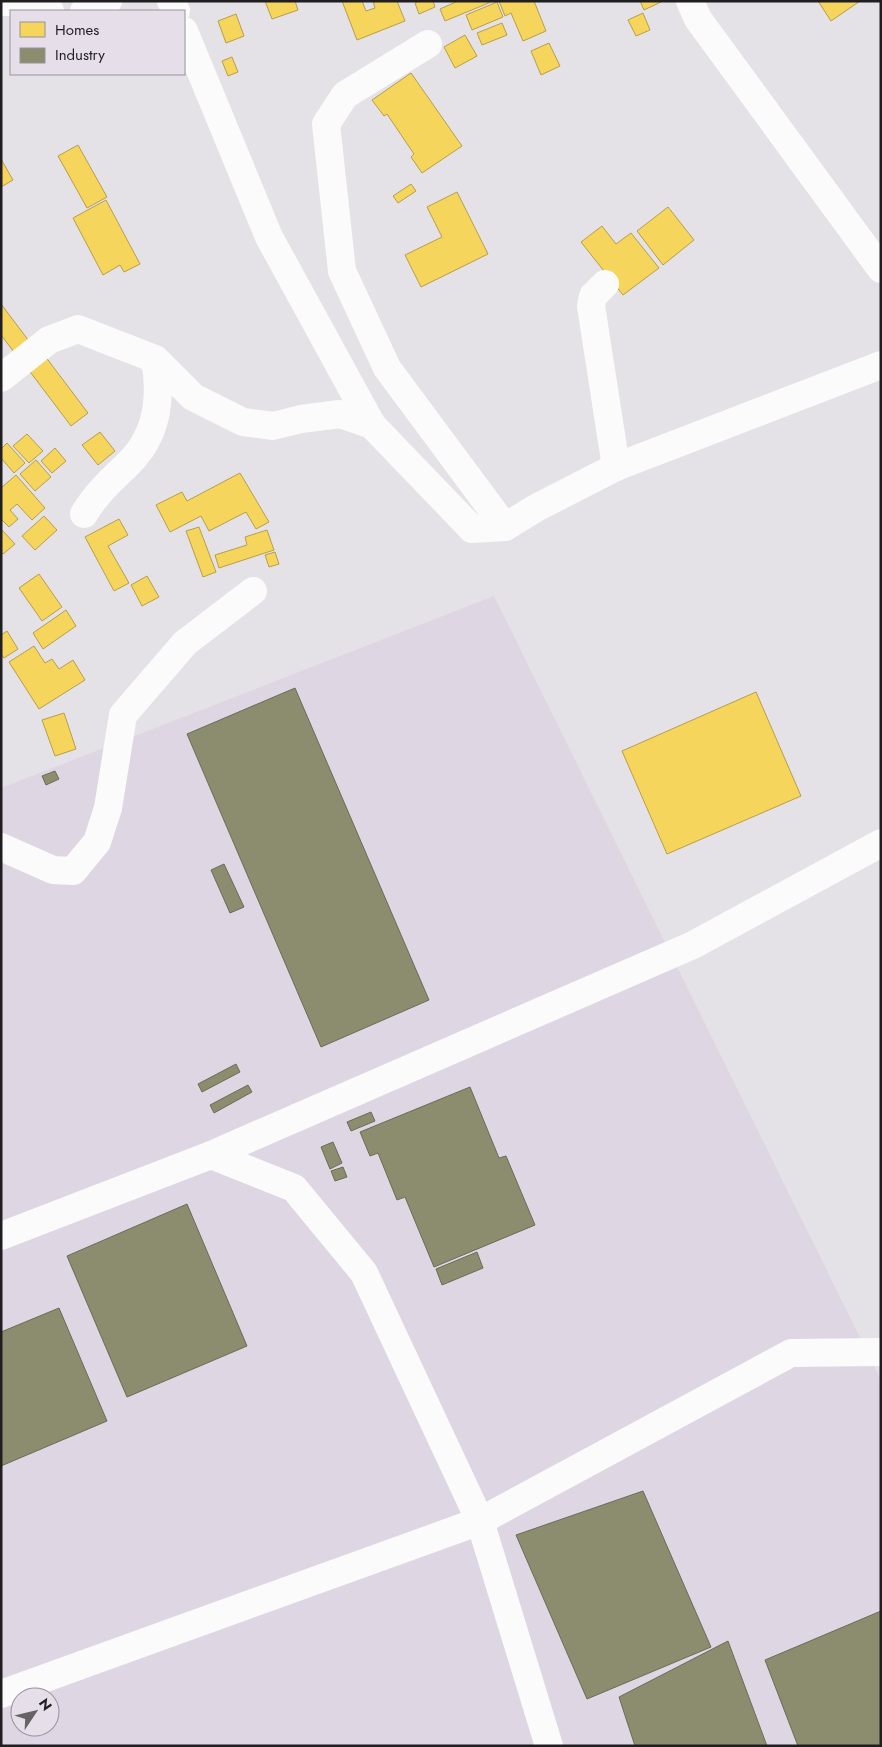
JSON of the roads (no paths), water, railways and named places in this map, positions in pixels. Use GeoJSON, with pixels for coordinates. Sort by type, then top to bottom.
{"type":"FeatureCollection","features":[{"type":"Feature","properties":{"kind":"street"},"geometry":{"type":"LineString","coordinates":[[86,10],[108,1]]}},
{"type":"Feature","properties":{"kind":"street"},"geometry":{"type":"LineString","coordinates":[[690,1],[698,19],[881,269]]}},
{"type":"Feature","properties":{"kind":"street"},"geometry":{"type":"LineString","coordinates":[[1,2],[14,2],[46,10]]}},
{"type":"Feature","properties":{"kind":"street"},"geometry":{"type":"LineString","coordinates":[[185,33],[269,237],[372,425],[472,529],[504,527],[536,508],[616,467],[881,364]]}},
{"type":"Feature","properties":{"kind":"street"},"geometry":{"type":"LineString","coordinates":[[428,44],[345,96],[326,124],[342,271],[387,368],[504,527]]}},
{"type":"Feature","properties":{"kind":"street"},"geometry":{"type":"LineString","coordinates":[[605,284],[593,296],[591,306],[616,467]]}},
{"type":"Feature","properties":{"kind":"street"},"geometry":{"type":"LineString","coordinates":[[1,378],[49,340],[78,329],[155,359],[193,397],[243,422],[273,426],[301,419],[340,414],[372,425]]}},
{"type":"Feature","properties":{"kind":"street"},"geometry":{"type":"LineString","coordinates":[[84,514],[105,484],[140,450],[150,432],[159,396],[155,359]]}},
{"type":"Feature","properties":{"kind":"street"},"geometry":{"type":"LineString","coordinates":[[1,846],[53,870],[73,871],[97,842],[100,834],[108,808],[123,715],[185,643],[253,591]]}},
{"type":"Feature","properties":{"kind":"street"},"geometry":{"type":"LineString","coordinates":[[1,1236],[211,1155],[694,945],[881,843]]}},
{"type":"Feature","properties":{"kind":"street"},"geometry":{"type":"LineString","coordinates":[[211,1155],[294,1188],[364,1273],[480,1521],[549,1746]]}},
{"type":"Feature","properties":{"kind":"street"},"geometry":{"type":"LineString","coordinates":[[1,1694],[480,1521],[791,1353],[881,1352]]}}]}
